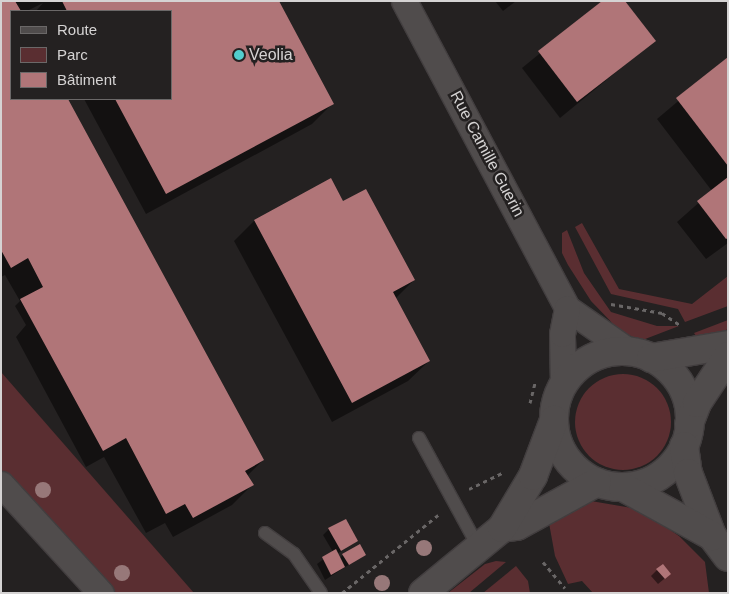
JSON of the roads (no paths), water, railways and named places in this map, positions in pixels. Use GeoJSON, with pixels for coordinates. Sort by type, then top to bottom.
{"type":"FeatureCollection","features":[{"type":"Feature","properties":{"kind":"main road"},"geometry":{"type":"LineString","coordinates":[[423,593],[502,528],[533,476],[554,420],[563,383],[585,361],[607,353],[641,354],[728,345]]}},
{"type":"Feature","properties":{"kind":"main road"},"geometry":{"type":"LineString","coordinates":[[641,354],[676,378],[684,392],[688,473],[720,547]]}},
{"type":"Feature","properties":{"kind":"main road"},"geometry":{"type":"LineString","coordinates":[[554,420],[557,440],[566,458],[579,472],[597,482],[623,487],[642,484],[659,476],[674,463],[687,435],[697,403],[728,356]]}},
{"type":"Feature","properties":{"kind":"main road"},"geometry":{"type":"LineString","coordinates":[[502,528],[517,526],[597,482]]}},
{"type":"Feature","properties":{"kind":"main road"},"geometry":{"type":"LineString","coordinates":[[623,487],[720,547]]}},
{"type":"Feature","properties":{"kind":"street","name":"Rue Camille Guerin"},"geometry":{"type":"LineString","coordinates":[[404,1],[568,308],[641,354]]}},
{"type":"Feature","properties":{"kind":"street"},"geometry":{"type":"LineString","coordinates":[[563,383],[562,334],[568,308]]}},
{"type":"Feature","properties":{"kind":"street"},"geometry":{"type":"LineString","coordinates":[[1,484],[101,593]]}},
{"type":"Feature","properties":{"kind":"lane"},"geometry":{"type":"LineString","coordinates":[[419,438],[479,548]]}},
{"type":"Feature","properties":{"kind":"lane"},"geometry":{"type":"LineString","coordinates":[[265,533],[294,554],[321,593]]}},
{"type":"Feature","properties":{"kind":"place","name":"Veolia"},"geometry":{"type":"Point","coordinates":[239,55]}}]}
